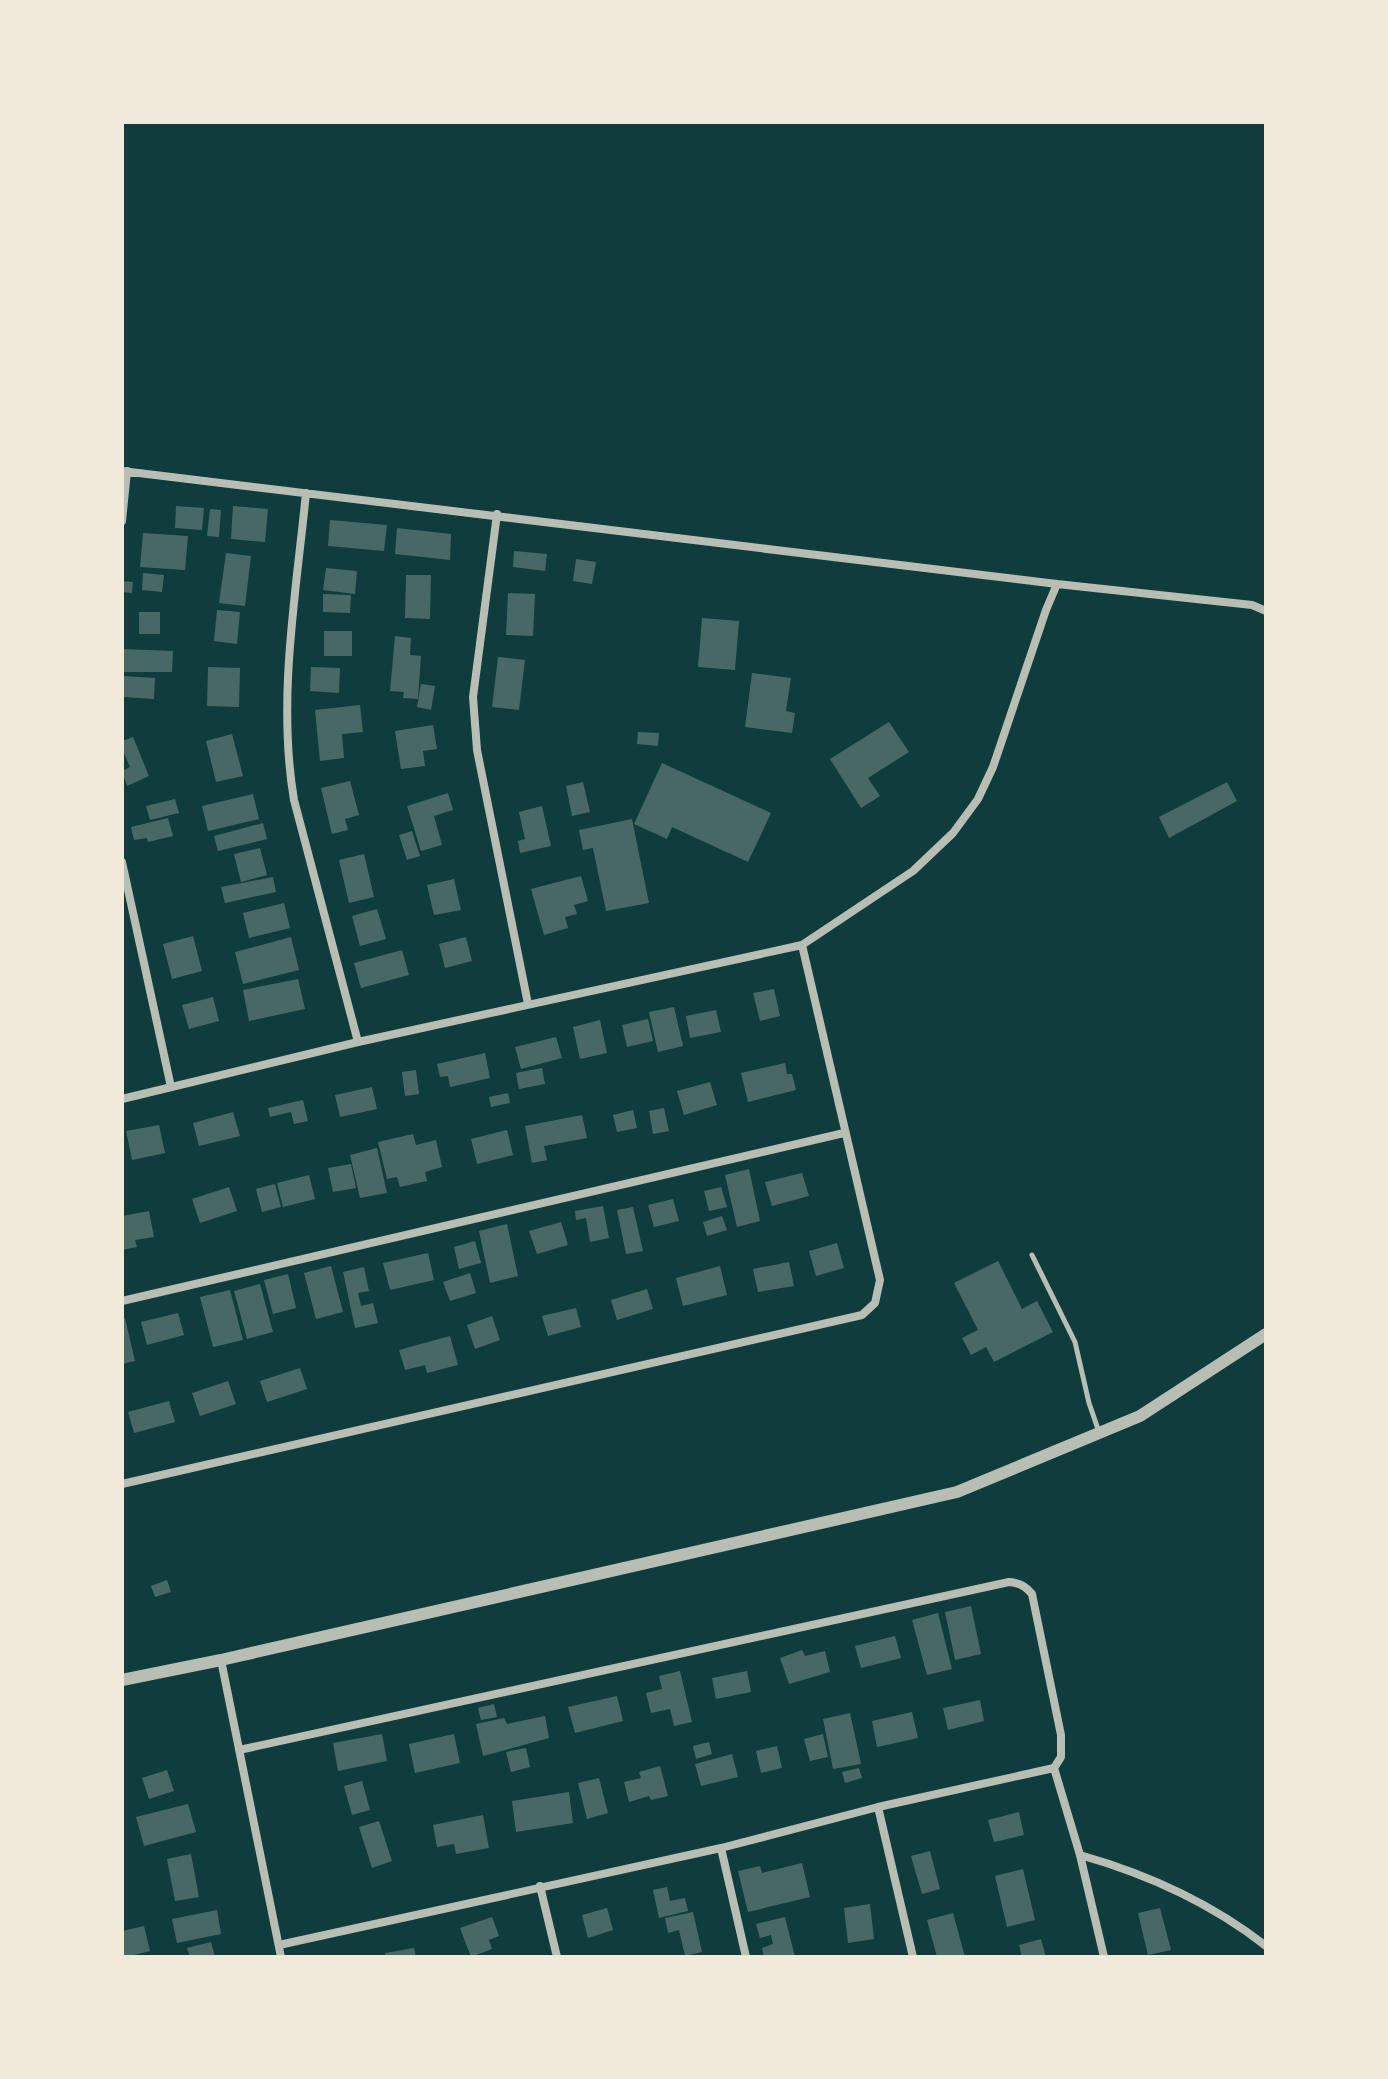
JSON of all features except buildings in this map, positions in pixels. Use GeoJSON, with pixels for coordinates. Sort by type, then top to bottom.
{"type":"FeatureCollection","features":[{"type":"Feature","properties":{"kind":"street"},"geometry":{"type":"LineString","coordinates":[[122,521],[125,471],[1252,605],[1266,611]]}},
{"type":"Feature","properties":{"kind":"street"},"geometry":{"type":"LineString","coordinates":[[306,493],[287,695],[289,770],[294,800],[358,1042]]}},
{"type":"Feature","properties":{"kind":"street"},"geometry":{"type":"LineString","coordinates":[[497,514],[473,697],[477,750],[528,1004]]}},
{"type":"Feature","properties":{"kind":"street"},"geometry":{"type":"LineString","coordinates":[[122,1099],[358,1042],[802,945],[913,871],[953,833],[978,799],[993,767],[1057,584]]}},
{"type":"Feature","properties":{"kind":"street"},"geometry":{"type":"LineString","coordinates":[[122,862],[171,1087]]}},
{"type":"Feature","properties":{"kind":"street"},"geometry":{"type":"LineString","coordinates":[[122,1484],[862,1315],[875,1303],[880,1280],[802,945]]}},
{"type":"Feature","properties":{"kind":"street"},"geometry":{"type":"LineString","coordinates":[[122,1301],[844,1133]]}},
{"type":"Feature","properties":{"kind":"street"},"geometry":{"type":"LineString","coordinates":[[122,1680],[957,1492],[1140,1416],[1266,1334]]}},
{"type":"Feature","properties":{"kind":"street"},"geometry":{"type":"LineString","coordinates":[[239,1750],[1009,1582],[1025,1587],[1032,1594],[1063,1749],[1054,1768],[1080,1855],[1104,1957]]}},
{"type":"Feature","properties":{"kind":"street"},"geometry":{"type":"LineString","coordinates":[[221,1660],[281,1957]]}},
{"type":"Feature","properties":{"kind":"street"},"geometry":{"type":"LineString","coordinates":[[279,1945],[721,1848],[878,1807],[1054,1768]]}},
{"type":"Feature","properties":{"kind":"street"},"geometry":{"type":"LineString","coordinates":[[878,1807],[913,1957]]}},
{"type":"Feature","properties":{"kind":"street"},"geometry":{"type":"LineString","coordinates":[[721,1848],[746,1957]]}},
{"type":"Feature","properties":{"kind":"street"},"geometry":{"type":"LineString","coordinates":[[1080,1855],[1117,1865],[1192,1898],[1236,1922],[1266,1946]]}},
{"type":"Feature","properties":{"kind":"street"},"geometry":{"type":"LineString","coordinates":[[540,1886],[557,1957]]}},
{"type":"Feature","properties":{"kind":"lane"},"geometry":{"type":"LineString","coordinates":[[1032,1255],[1075,1342],[1099,1433]]}}]}
